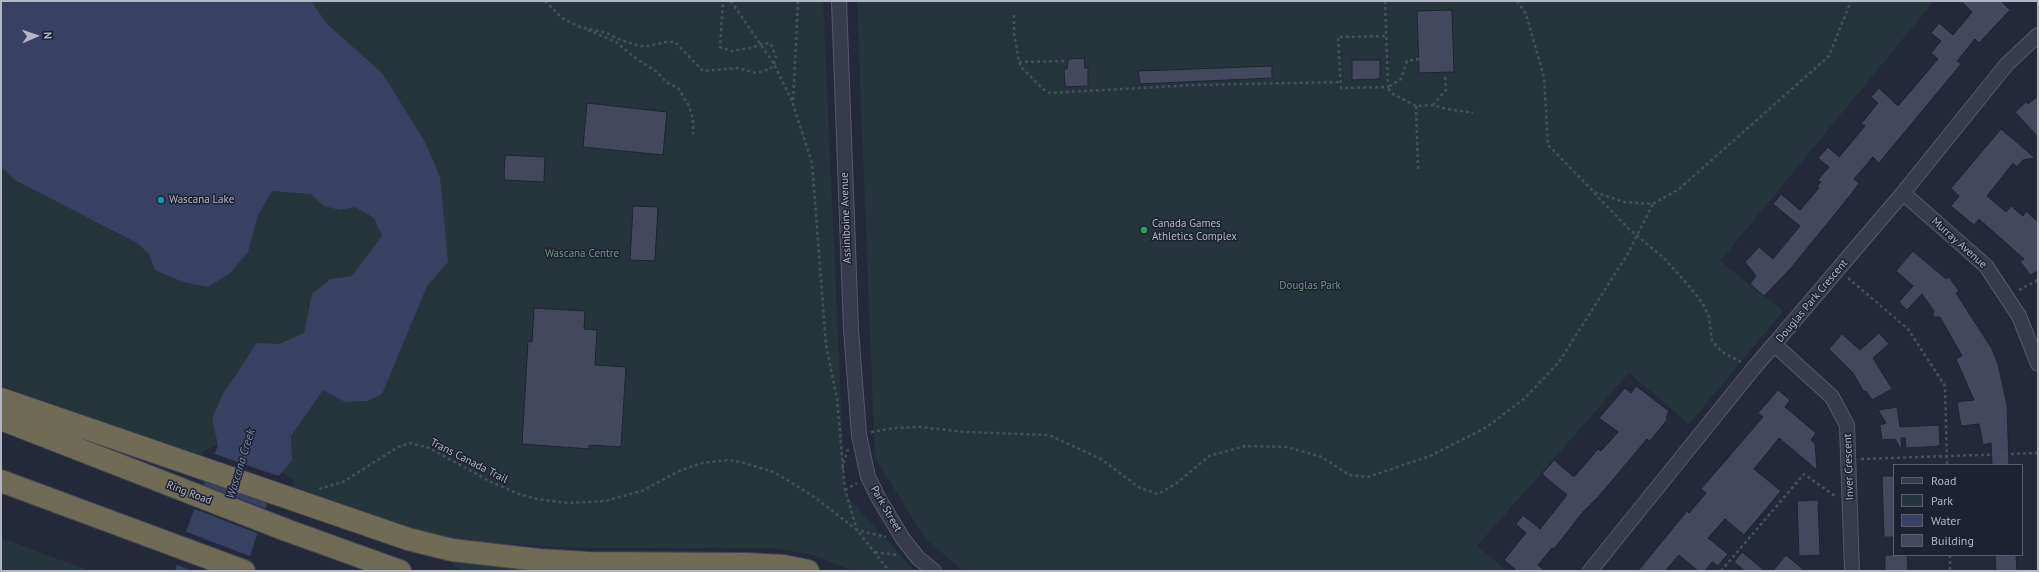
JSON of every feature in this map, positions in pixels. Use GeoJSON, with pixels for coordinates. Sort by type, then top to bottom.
{"type":"FeatureCollection","features":[{"type":"Feature","properties":{"kind":"highway"},"geometry":{"type":"LineString","coordinates":[[1,399],[408,539],[452,550],[499,557],[589,563],[747,564],[784,566],[808,571]]}},
{"type":"Feature","properties":{"kind":"highway","name":"Ring Road"},"geometry":{"type":"LineString","coordinates":[[1,419],[286,530],[400,571]]}},
{"type":"Feature","properties":{"kind":"highway"},"geometry":{"type":"LineString","coordinates":[[1,481],[244,571]]}},
{"type":"Feature","properties":{"kind":"street","name":"Assiniboine Avenue"},"geometry":{"type":"LineString","coordinates":[[839,1],[851,330],[859,435]]}},
{"type":"Feature","properties":{"kind":"street","name":"Douglas Park Crescent"},"geometry":{"type":"LineString","coordinates":[[1590,571],[1752,369],[1775,345],[1839,270],[2007,64],[2038,35]]}},
{"type":"Feature","properties":{"kind":"street","name":"Murray Avenue"},"geometry":{"type":"LineString","coordinates":[[1903,193],[1986,266],[2008,296],[2019,316],[2038,364]]}},
{"type":"Feature","properties":{"kind":"street","name":"Inver Crescent"},"geometry":{"type":"LineString","coordinates":[[1775,345],[1832,397],[1847,425],[1852,571]]}},
{"type":"Feature","properties":{"kind":"street","name":"Park Street"},"geometry":{"type":"LineString","coordinates":[[859,435],[868,477],[903,539],[918,558],[934,571]]}},
{"type":"Feature","properties":{"kind":"path"},"geometry":{"type":"LineString","coordinates":[[545,1],[562,18],[616,42],[634,57],[657,72],[666,82],[678,88],[689,106],[694,119],[693,134]]}},
{"type":"Feature","properties":{"kind":"path"},"geometry":{"type":"LineString","coordinates":[[580,27],[607,33],[618,40],[639,46],[675,42],[703,71],[738,68],[756,73],[770,69],[774,64],[776,57],[771,44],[761,44],[731,51],[720,47],[723,1]]}},
{"type":"Feature","properties":{"kind":"path"},"geometry":{"type":"LineString","coordinates":[[730,1],[774,64],[793,104],[812,162],[826,345],[837,399],[845,490],[858,530],[876,536],[903,539]]}},
{"type":"Feature","properties":{"kind":"path"},"geometry":{"type":"LineString","coordinates":[[793,104],[798,1]]}},
{"type":"Feature","properties":{"kind":"path"},"geometry":{"type":"LineString","coordinates":[[1385,1],[1388,87],[1391,93],[1416,106],[1433,105],[1473,113]]}},
{"type":"Feature","properties":{"kind":"path"},"geometry":{"type":"LineString","coordinates":[[1517,1],[1526,14],[1544,76],[1548,145],[1637,236],[1664,258],[1703,304],[1709,317],[1712,341],[1722,352],[1752,369]]}},
{"type":"Feature","properties":{"kind":"path"},"geometry":{"type":"LineString","coordinates":[[859,435],[894,428],[1049,435],[1101,460],[1140,488],[1158,494],[1177,483],[1209,456],[1245,446],[1287,447],[1322,457],[1349,476],[1368,477],[1430,456],[1487,427],[1525,398],[1559,362],[1627,255],[1653,204],[1679,189],[1829,56],[1851,1]]}},
{"type":"Feature","properties":{"kind":"path"},"geometry":{"type":"LineString","coordinates":[[1014,15],[1014,34],[1020,66],[1043,89],[1050,92],[1194,85],[1340,82]]}},
{"type":"Feature","properties":{"kind":"path"},"geometry":{"type":"LineString","coordinates":[[1386,36],[1338,37],[1341,88],[1388,87],[1401,79],[1407,61],[1419,59]]}},
{"type":"Feature","properties":{"kind":"path"},"geometry":{"type":"LineString","coordinates":[[1019,62],[1066,60]]}},
{"type":"Feature","properties":{"kind":"path"},"geometry":{"type":"LineString","coordinates":[[1433,105],[1446,90],[1445,75]]}},
{"type":"Feature","properties":{"kind":"path"},"geometry":{"type":"LineString","coordinates":[[1416,106],[1418,169]]}},
{"type":"Feature","properties":{"kind":"path"},"geometry":{"type":"LineString","coordinates":[[1594,192],[1624,202],[1653,204]]}},
{"type":"Feature","properties":{"kind":"path"},"geometry":{"type":"LineString","coordinates":[[1839,270],[1908,329],[1945,386],[1947,464]]}},
{"type":"Feature","properties":{"kind":"path"},"geometry":{"type":"LineString","coordinates":[[2008,296],[2038,280]]}},
{"type":"Feature","properties":{"kind":"path","name":"Trans Canada Trail"},"geometry":{"type":"LineString","coordinates":[[315,489],[343,482],[398,447],[410,443],[429,448],[491,482],[519,494],[536,499],[568,503],[605,501],[626,496],[642,491],[691,466],[702,463],[728,460],[757,466],[774,472],[813,496],[858,530],[889,571]]}},
{"type":"Feature","properties":{"kind":"path"},"geometry":{"type":"LineString","coordinates":[[1849,460],[2038,452]]}},
{"type":"Feature","properties":{"kind":"path"},"geometry":{"type":"LineString","coordinates":[[1722,571],[1804,474],[1840,499],[1850,499]]}},
{"type":"Feature","properties":{"kind":"path"},"geometry":{"type":"LineString","coordinates":[[1950,556],[1950,571]]}},
{"type":"Feature","properties":{"kind":"green space","name":"Wascana Centre"},"geometry":{"type":"Polygon","coordinates":[[[1,1],[823,1],[845,494],[916,571],[854,571],[817,556],[776,548],[578,548],[461,541],[402,526],[291,490],[294,481],[282,472],[218,445],[204,450],[201,458],[49,404],[1,385],[1,1]]]}},
{"type":"Feature","properties":{"kind":"green space","name":"Douglas Park"},"geometry":{"type":"Polygon","coordinates":[[[857,1],[1934,1],[1720,261],[1783,311],[1689,424],[1629,373],[1477,546],[1507,571],[963,571],[925,538],[875,458],[857,1]]]}},
{"type":"Feature","properties":{"kind":"green space"},"geometry":{"type":"Polygon","coordinates":[[[1,538],[90,571],[1,571],[1,538]]]}},
{"type":"Feature","properties":{"kind":"green space"},"geometry":{"type":"Polygon","coordinates":[[[457,555],[587,571],[466,571],[452,566],[457,555]]]}},
{"type":"Feature","properties":{"kind":"water","name":"Wascana Lake"},"geometry":{"type":"Polygon","coordinates":[[[1,1],[311,1],[327,24],[382,73],[425,142],[440,177],[448,262],[427,286],[382,394],[367,401],[345,402],[323,390],[291,436],[292,461],[275,480],[245,571],[175,571],[187,529],[218,445],[212,419],[223,393],[237,374],[256,343],[279,344],[304,333],[312,294],[331,279],[352,276],[382,236],[374,218],[355,207],[340,210],[324,206],[311,194],[272,191],[258,215],[248,252],[230,273],[208,287],[183,282],[155,270],[149,254],[137,243],[15,180],[1,166],[1,1]]]}},
{"type":"Feature","properties":{"kind":"pier"},"geometry":{"type":"Polygon","coordinates":[[[212,453],[281,477],[276,481],[269,503],[203,480],[212,453]]]}},
{"type":"Feature","properties":{"kind":"pier"},"geometry":{"type":"Polygon","coordinates":[[[201,484],[267,509],[259,534],[192,508],[201,484]]]}},
{"type":"Feature","properties":{"kind":"pier"},"geometry":{"type":"Polygon","coordinates":[[[184,531],[252,557],[247,571],[192,571],[175,564],[184,531]]]}},
{"type":"Feature","properties":{"kind":"building"},"geometry":{"type":"Polygon","coordinates":[[[1961,1],[2001,1],[2010,10],[1979,43],[1975,39],[1957,61],[1961,64],[1879,163],[1873,157],[1854,179],[1859,183],[1852,193],[1791,268],[1764,296],[1750,284],[1756,276],[1745,262],[1759,247],[1773,259],[1800,226],[1773,204],[1781,194],[1800,210],[1819,188],[1817,186],[1821,182],[1818,180],[1829,167],[1818,158],[1828,147],[1839,157],[1865,126],[1861,124],[1878,103],[1871,97],[1879,88],[1898,106],[1938,59],[1931,53],[1941,41],[1931,33],[1939,23],[1953,35],[1972,12],[1961,1]]]}},
{"type":"Feature","properties":{"kind":"building"},"geometry":{"type":"Polygon","coordinates":[[[1452,10],[1454,72],[1419,73],[1417,11],[1452,10]]]}},
{"type":"Feature","properties":{"kind":"building"},"geometry":{"type":"Polygon","coordinates":[[[1084,58],[1085,68],[1088,68],[1088,86],[1065,87],[1064,69],[1067,69],[1068,59],[1084,58]]]}},
{"type":"Feature","properties":{"kind":"building"},"geometry":{"type":"Polygon","coordinates":[[[1352,60],[1380,60],[1380,79],[1352,80],[1352,60]]]}},
{"type":"Feature","properties":{"kind":"building"},"geometry":{"type":"Polygon","coordinates":[[[1272,66],[1272,78],[1140,84],[1138,71],[1272,66]]]}},
{"type":"Feature","properties":{"kind":"building"},"geometry":{"type":"Polygon","coordinates":[[[2038,96],[2038,137],[2015,112],[2026,102],[2028,104],[2038,96]]]}},
{"type":"Feature","properties":{"kind":"building"},"geometry":{"type":"Polygon","coordinates":[[[587,103],[667,112],[663,155],[583,147],[587,103]]]}},
{"type":"Feature","properties":{"kind":"building"},"geometry":{"type":"Polygon","coordinates":[[[2001,129],[2035,158],[2023,160],[2017,167],[2013,163],[1987,196],[2006,212],[2011,206],[2023,216],[2026,211],[2038,222],[2038,271],[2030,275],[2020,261],[2024,259],[1979,219],[1974,225],[1951,206],[1959,196],[1951,188],[2001,129]]]}},
{"type":"Feature","properties":{"kind":"building"},"geometry":{"type":"Polygon","coordinates":[[[505,155],[545,157],[544,182],[504,180],[505,155]]]}},
{"type":"Feature","properties":{"kind":"building"},"geometry":{"type":"Polygon","coordinates":[[[633,206],[658,207],[655,261],[630,260],[633,206]]]}},
{"type":"Feature","properties":{"kind":"building"},"geometry":{"type":"Polygon","coordinates":[[[1913,251],[1946,279],[1949,277],[1959,291],[1956,293],[1992,349],[1998,364],[2007,405],[2009,464],[1992,464],[1991,443],[1983,445],[1979,424],[1961,426],[1957,402],[1974,400],[1956,359],[1962,356],[1940,317],[1933,317],[1934,311],[1922,294],[1907,310],[1899,302],[1913,286],[1896,271],[1913,251]]]}},
{"type":"Feature","properties":{"kind":"building"},"geometry":{"type":"Polygon","coordinates":[[[534,308],[585,311],[584,329],[597,330],[595,365],[626,367],[621,447],[589,445],[589,449],[522,444],[528,341],[532,342],[534,308]]]}},
{"type":"Feature","properties":{"kind":"building"},"geometry":{"type":"Polygon","coordinates":[[[1879,333],[1889,344],[1873,358],[1892,389],[1872,400],[1866,391],[1864,392],[1853,373],[1829,349],[1842,334],[1860,350],[1879,333]]]}},
{"type":"Feature","properties":{"kind":"building"},"geometry":{"type":"Polygon","coordinates":[[[1636,386],[1669,411],[1666,418],[1667,420],[1650,441],[1647,439],[1599,496],[1582,513],[1554,549],[1552,548],[1538,565],[1545,571],[1517,571],[1504,560],[1526,533],[1516,524],[1523,515],[1540,529],[1567,495],[1542,474],[1554,460],[1574,477],[1598,449],[1601,451],[1618,432],[1599,418],[1625,388],[1631,393],[1636,386]]]}},
{"type":"Feature","properties":{"kind":"building"},"geometry":{"type":"Polygon","coordinates":[[[1778,390],[1790,400],[1785,407],[1816,433],[1811,440],[1815,444],[1817,470],[1779,438],[1754,469],[1781,491],[1744,535],[1725,519],[1708,538],[1728,554],[1718,566],[1712,562],[1705,571],[1698,571],[1679,555],[1665,571],[1638,571],[1687,511],[1689,513],[1706,493],[1701,489],[1763,417],[1758,413],[1778,390]]]}},
{"type":"Feature","properties":{"kind":"building"},"geometry":{"type":"Polygon","coordinates":[[[1897,407],[1900,427],[1939,425],[1940,446],[1906,448],[1905,438],[1901,438],[1902,451],[1895,439],[1882,440],[1880,425],[1886,423],[1878,410],[1897,407]]]}},
{"type":"Feature","properties":{"kind":"building"},"geometry":{"type":"Polygon","coordinates":[[[1882,476],[1893,476],[1893,537],[1884,537],[1882,476]]]}},
{"type":"Feature","properties":{"kind":"building"},"geometry":{"type":"Polygon","coordinates":[[[1818,500],[1820,555],[1799,556],[1797,501],[1818,500]]]}},
{"type":"Feature","properties":{"kind":"building"},"geometry":{"type":"Polygon","coordinates":[[[1742,552],[1765,571],[1745,571],[1734,562],[1742,552]]]}},
{"type":"Feature","properties":{"kind":"building"},"geometry":{"type":"Polygon","coordinates":[[[1786,555],[1792,560],[1805,571],[1773,571],[1786,555]]]}},
{"type":"Feature","properties":{"kind":"building"},"geometry":{"type":"Polygon","coordinates":[[[1885,555],[1907,556],[1908,571],[1885,571],[1885,555]]]}},
{"type":"Feature","properties":{"kind":"building"},"geometry":{"type":"Polygon","coordinates":[[[1995,556],[2016,556],[2017,571],[1996,571],[1995,556]]]}},
{"type":"Feature","properties":{"kind":"place","name":"Wascana Lake"},"geometry":{"type":"Point","coordinates":[161,200]}},
{"type":"Feature","properties":{"kind":"place","name":"Canada Games Athletics Complex"},"geometry":{"type":"Point","coordinates":[1144,230]}},
{"type":"Feature","properties":{"kind":"water label","name":"Wascana Creek"},"geometry":{"type":"Point","coordinates":[241,464]}}]}
